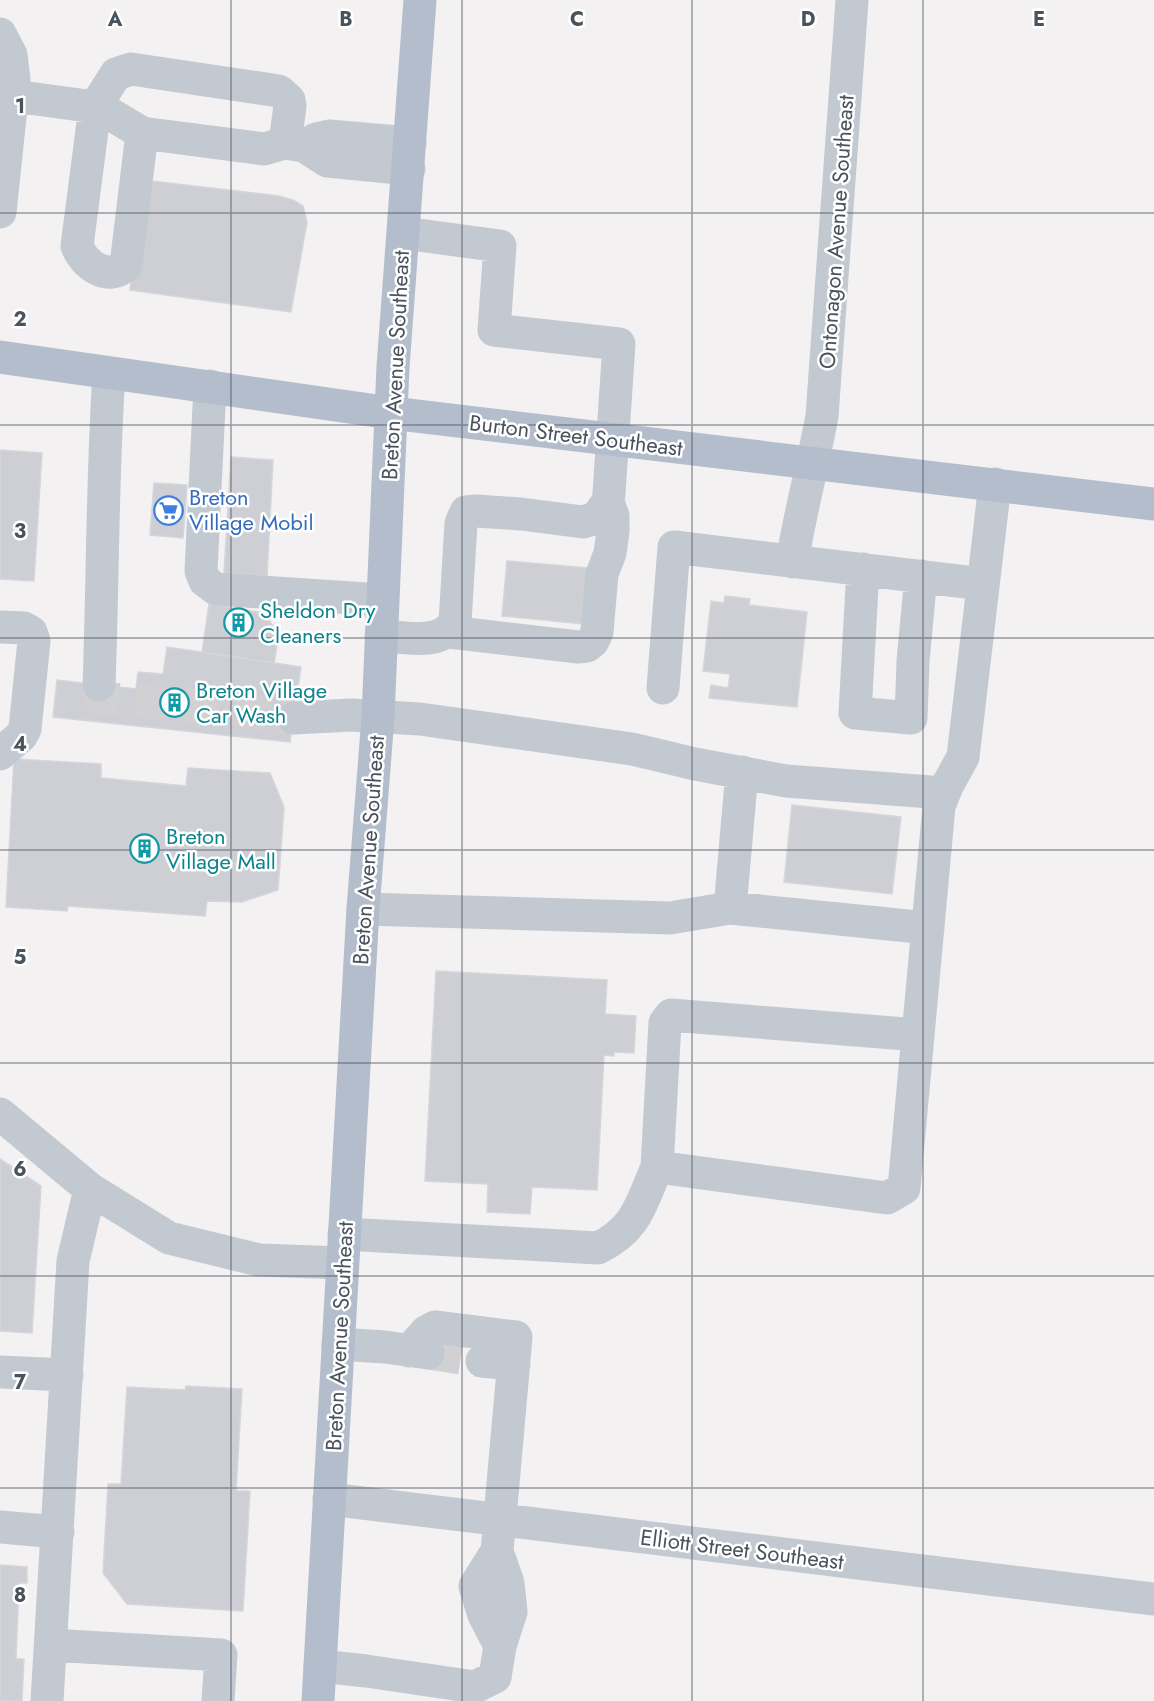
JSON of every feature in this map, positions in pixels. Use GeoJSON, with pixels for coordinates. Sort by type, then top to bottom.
{"type":"FeatureCollection","features":[{"type":"Feature","properties":{"kind":"main road","name":"Breton Avenue Southeast"},"geometry":{"type":"LineString","coordinates":[[318,1701],[363,909],[378,717],[393,367],[420,0]]}},
{"type":"Feature","properties":{"kind":"main road","name":"Burton Street Southeast"},"geometry":{"type":"LineString","coordinates":[[0,357],[391,413],[1154,504]]}},
{"type":"Feature","properties":{"kind":"street","name":"Ontonagon Avenue Southeast"},"geometry":{"type":"LineString","coordinates":[[792,562],[822,416],[852,0]]}},
{"type":"Feature","properties":{"kind":"street"},"geometry":{"type":"LineString","coordinates":[[0,34],[11,55],[14,67],[0,212]]}},
{"type":"Feature","properties":{"kind":"street"},"geometry":{"type":"LineString","coordinates":[[142,133],[126,265],[116,272],[100,270],[85,261],[77,246],[95,107],[116,74],[131,69],[279,91],[285,94],[290,106],[294,145]]}},
{"type":"Feature","properties":{"kind":"street"},"geometry":{"type":"LineString","coordinates":[[8,113],[95,107],[142,133],[264,149],[294,145],[327,161],[409,156]]}},
{"type":"Feature","properties":{"kind":"street"},"geometry":{"type":"LineString","coordinates":[[381,636],[425,639],[449,632],[578,647],[587,646],[593,641],[597,632],[602,574],[610,553],[613,531],[613,516],[608,502],[619,344],[494,330],[500,246],[404,233]]}},
{"type":"Feature","properties":{"kind":"street"},"geometry":{"type":"LineString","coordinates":[[99,685],[103,620],[104,442],[109,374]]}},
{"type":"Feature","properties":{"kind":"street"},"geometry":{"type":"LineString","coordinates":[[210,386],[201,571],[205,581],[216,588],[382,600]]}},
{"type":"Feature","properties":{"kind":"street"},"geometry":{"type":"LineString","coordinates":[[657,1167],[887,1198],[904,1188],[939,806],[963,757],[995,484]]}},
{"type":"Feature","properties":{"kind":"street"},"geometry":{"type":"LineString","coordinates":[[449,632],[455,623],[461,523],[465,512],[521,514],[583,522],[596,518],[608,502]]}},
{"type":"Feature","properties":{"kind":"street"},"geometry":{"type":"LineString","coordinates":[[663,688],[674,547],[983,584]]}},
{"type":"Feature","properties":{"kind":"street"},"geometry":{"type":"LineString","coordinates":[[864,569],[855,713],[911,718],[913,661],[921,576]]}},
{"type":"Feature","properties":{"kind":"street"},"geometry":{"type":"LineString","coordinates":[[0,627],[24,628],[31,632],[34,641],[25,729],[21,736],[0,754]]}},
{"type":"Feature","properties":{"kind":"street"},"geometry":{"type":"LineString","coordinates":[[294,718],[351,715],[420,718],[632,749],[695,764],[786,781],[944,793]]}},
{"type":"Feature","properties":{"kind":"street"},"geometry":{"type":"LineString","coordinates":[[730,908],[742,772]]}},
{"type":"Feature","properties":{"kind":"street"},"geometry":{"type":"LineString","coordinates":[[363,909],[670,918],[730,908],[928,928]]}},
{"type":"Feature","properties":{"kind":"street"},"geometry":{"type":"LineString","coordinates":[[0,1114],[90,1189],[169,1238],[259,1260],[343,1248],[598,1248],[615,1239],[634,1220],[657,1167],[665,1023],[671,1015],[918,1035]]}},
{"type":"Feature","properties":{"kind":"street"},"geometry":{"type":"LineString","coordinates":[[47,1701],[73,1261],[90,1189]]}},
{"type":"Feature","properties":{"kind":"street"},"geometry":{"type":"LineString","coordinates":[[320,1666],[475,1688],[495,1677],[500,1646],[511,1612],[499,1535],[498,1362],[516,1337],[435,1327],[426,1332],[419,1352],[338,1344]]}},
{"type":"Feature","properties":{"kind":"street"},"geometry":{"type":"LineString","coordinates":[[0,1372],[67,1375]]}},
{"type":"Feature","properties":{"kind":"street","name":"Elliott Street Southeast"},"geometry":{"type":"LineString","coordinates":[[330,1499],[499,1535],[1154,1599]]}},
{"type":"Feature","properties":{"kind":"street"},"geometry":{"type":"LineString","coordinates":[[0,1527],[58,1532]]}},
{"type":"Feature","properties":{"kind":"street"},"geometry":{"type":"LineString","coordinates":[[51,1645],[221,1655],[218,1701]]}},
{"type":"Feature","properties":{"kind":"building"},"geometry":{"type":"Polygon","coordinates":[[[143,180],[279,196],[303,206],[307,222],[291,312],[130,290],[143,180]]]}},
{"type":"Feature","properties":{"kind":"building"},"geometry":{"type":"Polygon","coordinates":[[[0,450],[42,453],[34,581],[0,579],[0,450]]]}},
{"type":"Feature","properties":{"kind":"building"},"geometry":{"type":"Polygon","coordinates":[[[231,457],[273,460],[267,576],[224,573],[231,457]]]}},
{"type":"Feature","properties":{"kind":"building","name":"Breton Village Mobil"},"geometry":{"type":"Polygon","coordinates":[[[154,483],[187,485],[183,538],[150,535],[154,483]]]}},
{"type":"Feature","properties":{"kind":"building"},"geometry":{"type":"Polygon","coordinates":[[[507,561],[588,568],[583,624],[502,616],[507,561]]]}},
{"type":"Feature","properties":{"kind":"building"},"geometry":{"type":"Polygon","coordinates":[[[725,596],[750,599],[749,605],[807,612],[797,707],[709,698],[711,685],[728,688],[730,674],[703,671],[711,601],[724,603],[725,596]]]}},
{"type":"Feature","properties":{"kind":"building","name":"Sheldon Dry Cleaners"},"geometry":{"type":"Polygon","coordinates":[[[209,604],[264,613],[279,634],[274,663],[202,652],[209,604]]]}},
{"type":"Feature","properties":{"kind":"building","name":"Breton Village Car Wash"},"geometry":{"type":"Polygon","coordinates":[[[167,647],[301,667],[290,742],[53,717],[57,680],[136,689],[138,672],[163,674],[167,647]]]}},
{"type":"Feature","properties":{"kind":"building","name":"Breton Village Mall"},"geometry":{"type":"Polygon","coordinates":[[[14,759],[101,764],[101,778],[186,786],[188,768],[270,773],[284,807],[278,890],[242,902],[207,901],[205,916],[68,906],[67,911],[6,907],[14,759]]]}},
{"type":"Feature","properties":{"kind":"building"},"geometry":{"type":"Polygon","coordinates":[[[792,805],[901,817],[892,894],[784,882],[792,805]]]}},
{"type":"Feature","properties":{"kind":"building"},"geometry":{"type":"Polygon","coordinates":[[[436,971],[607,980],[605,1014],[636,1016],[634,1053],[614,1052],[614,1056],[604,1055],[597,1190],[532,1187],[530,1214],[487,1212],[488,1184],[425,1181],[436,971]]]}},
{"type":"Feature","properties":{"kind":"building"},"geometry":{"type":"Polygon","coordinates":[[[0,1159],[41,1186],[32,1333],[0,1331],[0,1159]]]}},
{"type":"Feature","properties":{"kind":"building"},"geometry":{"type":"Polygon","coordinates":[[[186,1386],[242,1389],[236,1491],[250,1491],[243,1611],[127,1604],[103,1573],[108,1484],[121,1484],[127,1387],[185,1390],[186,1386]]]}},
{"type":"Feature","properties":{"kind":"building"},"geometry":{"type":"Polygon","coordinates":[[[0,1565],[27,1567],[27,1583],[19,1583],[16,1659],[24,1659],[22,1701],[0,1701],[0,1565]]]}},
{"type":"Feature","properties":{"kind":"tunnel"},"geometry":{"type":"LineString","coordinates":[[99,685],[99,698],[294,718]]}},
{"type":"Feature","properties":{"kind":"tunnel"},"geometry":{"type":"LineString","coordinates":[[428,1353],[482,1361]]}},
{"type":"Feature","properties":{"kind":"place","name":"Breton Village Mobil"},"geometry":{"type":"Point","coordinates":[168,510]}},
{"type":"Feature","properties":{"kind":"place","name":"Sheldon Dry Cleaners"},"geometry":{"type":"Point","coordinates":[239,623]}},
{"type":"Feature","properties":{"kind":"place","name":"Breton Village Car Wash"},"geometry":{"type":"Point","coordinates":[175,703]}},
{"type":"Feature","properties":{"kind":"place","name":"Breton Village Mall"},"geometry":{"type":"Point","coordinates":[145,849]}}]}
